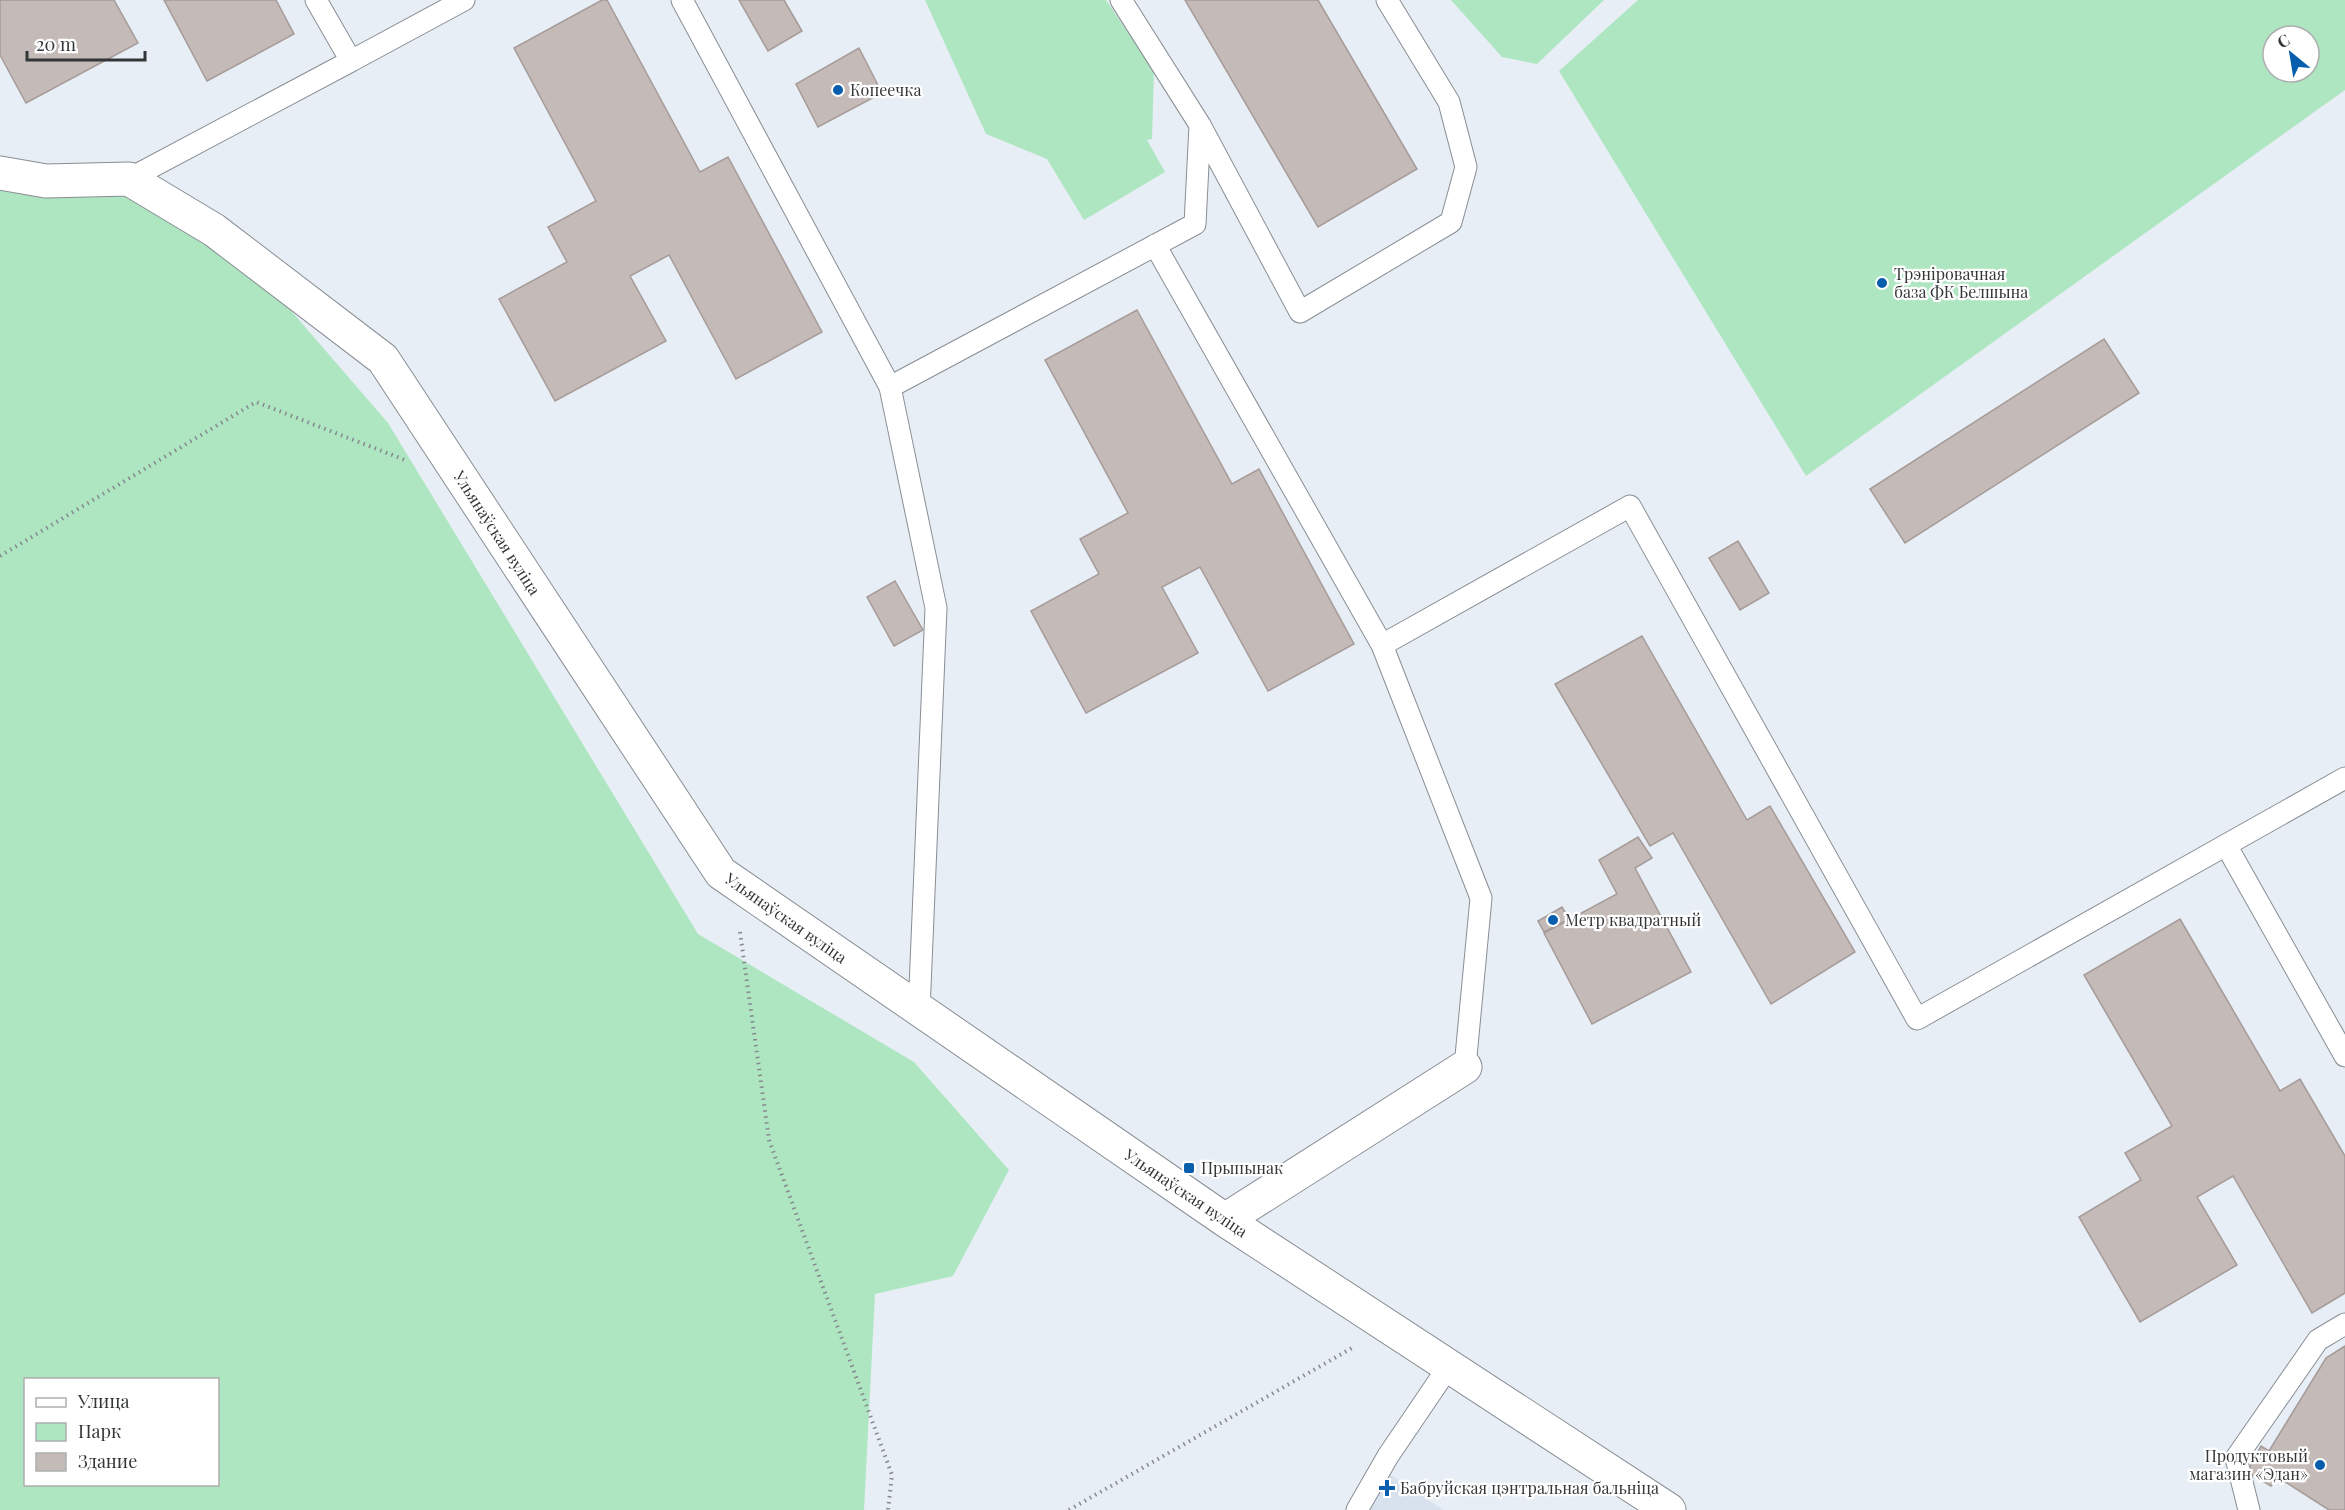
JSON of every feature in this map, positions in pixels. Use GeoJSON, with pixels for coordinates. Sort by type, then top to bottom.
{"type":"FeatureCollection","features":[{"type":"Feature","properties":{"kind":"street"},"geometry":{"type":"LineString","coordinates":[[0,173],[46,182],[129,179]]}},
{"type":"Feature","properties":{"kind":"street","name":"Ульянаўская вуліца"},"geometry":{"type":"LineString","coordinates":[[129,179],[214,230],[382,359],[721,873],[1225,1220],[1669,1510]]}},
{"type":"Feature","properties":{"kind":"street"},"geometry":{"type":"LineString","coordinates":[[1225,1220],[1465,1066]]}},
{"type":"Feature","properties":{"kind":"lane"},"geometry":{"type":"LineString","coordinates":[[316,0],[351,61]]}},
{"type":"Feature","properties":{"kind":"lane"},"geometry":{"type":"LineString","coordinates":[[129,179],[464,0]]}},
{"type":"Feature","properties":{"kind":"lane"},"geometry":{"type":"LineString","coordinates":[[682,0],[890,387],[936,608],[919,1011]]}},
{"type":"Feature","properties":{"kind":"lane"},"geometry":{"type":"LineString","coordinates":[[1121,0],[1200,125],[1300,312],[1451,222],[1466,167],[1449,102],[1387,0]]}},
{"type":"Feature","properties":{"kind":"lane"},"geometry":{"type":"LineString","coordinates":[[890,387],[1195,224],[1200,125]]}},
{"type":"Feature","properties":{"kind":"lane"},"geometry":{"type":"LineString","coordinates":[[1155,245],[1382,645],[1481,898],[1465,1066]]}},
{"type":"Feature","properties":{"kind":"lane"},"geometry":{"type":"LineString","coordinates":[[1382,645],[1630,506],[1917,1019],[2345,778]]}},
{"type":"Feature","properties":{"kind":"lane"},"geometry":{"type":"LineString","coordinates":[[2226,845],[2345,1056]]}},
{"type":"Feature","properties":{"kind":"lane"},"geometry":{"type":"LineString","coordinates":[[2249,1510],[2236,1458],[2318,1340],[2345,1324]]}},
{"type":"Feature","properties":{"kind":"lane"},"geometry":{"type":"LineString","coordinates":[[1357,1510],[1388,1456],[1449,1366]]}},
{"type":"Feature","properties":{"kind":"path"},"geometry":{"type":"LineString","coordinates":[[0,556],[256,402],[409,461]]}},
{"type":"Feature","properties":{"kind":"path"},"geometry":{"type":"LineString","coordinates":[[733,882],[769,1140],[892,1474],[888,1510]]}},
{"type":"Feature","properties":{"kind":"path"},"geometry":{"type":"LineString","coordinates":[[1070,1510],[1389,1327]]}},
{"type":"Feature","properties":{"kind":"shaded area","name":"Бабруйская цэнтральная бальніца"},"geometry":{"type":"Polygon","coordinates":[[[1378,1466],[1443,1510],[1349,1510],[1378,1466]]]}},
{"type":"Feature","properties":{"kind":"green space"},"geometry":{"type":"Polygon","coordinates":[[[925,0],[1106,0],[1154,71],[1152,139],[1147,140],[1165,172],[1084,220],[1047,159],[986,134],[925,0]]]}},
{"type":"Feature","properties":{"kind":"green space"},"geometry":{"type":"Polygon","coordinates":[[[1451,0],[1604,0],[1537,64],[1502,57],[1451,0]]]}},
{"type":"Feature","properties":{"kind":"green space","name":"Трэніровачная база ФК Белшына"},"geometry":{"type":"Polygon","coordinates":[[[1638,0],[2345,0],[2345,90],[1806,476],[1559,71],[1638,0]]]}},
{"type":"Feature","properties":{"kind":"green space"},"geometry":{"type":"Polygon","coordinates":[[[0,167],[154,196],[287,306],[388,423],[698,934],[914,1062],[1009,1170],[953,1276],[875,1294],[864,1510],[0,1510],[0,167]]]}},
{"type":"Feature","properties":{"kind":"building"},"geometry":{"type":"Polygon","coordinates":[[[0,0],[114,0],[138,43],[26,103],[0,55],[0,0]]]}},
{"type":"Feature","properties":{"kind":"building"},"geometry":{"type":"Polygon","coordinates":[[[164,0],[276,0],[294,34],[207,81],[164,0]]]}},
{"type":"Feature","properties":{"kind":"building"},"geometry":{"type":"Polygon","coordinates":[[[602,0],[607,0],[700,172],[728,157],[822,332],[736,379],[669,255],[630,276],[666,341],[555,401],[499,299],[567,262],[548,227],[596,201],[514,48],[602,0]]]}},
{"type":"Feature","properties":{"kind":"building"},"geometry":{"type":"Polygon","coordinates":[[[739,0],[784,0],[802,31],[768,51],[739,0]]]}},
{"type":"Feature","properties":{"kind":"building"},"geometry":{"type":"Polygon","coordinates":[[[1185,0],[1318,0],[1417,169],[1318,227],[1185,0]]]}},
{"type":"Feature","properties":{"kind":"building"},"geometry":{"type":"Polygon","coordinates":[[[859,48],[882,93],[818,127],[796,84],[859,48]]]}},
{"type":"Feature","properties":{"kind":"building"},"geometry":{"type":"Polygon","coordinates":[[[1137,310],[1232,484],[1259,469],[1354,644],[1268,691],[1200,567],[1162,587],[1198,653],[1086,713],[1031,611],[1099,574],[1080,539],[1128,513],[1045,360],[1137,310]]]}},
{"type":"Feature","properties":{"kind":"building"},"geometry":{"type":"Polygon","coordinates":[[[2104,339],[2139,393],[1905,543],[1870,489],[2104,339]]]}},
{"type":"Feature","properties":{"kind":"building"},"geometry":{"type":"Polygon","coordinates":[[[1738,541],[1769,593],[1740,610],[1709,558],[1738,541]]]}},
{"type":"Feature","properties":{"kind":"building"},"geometry":{"type":"Polygon","coordinates":[[[895,581],[923,630],[894,646],[867,597],[895,581]]]}},
{"type":"Feature","properties":{"kind":"building"},"geometry":{"type":"Polygon","coordinates":[[[1642,636],[1747,820],[1770,806],[1855,952],[1771,1004],[1673,833],[1650,846],[1555,684],[1642,636]]]}},
{"type":"Feature","properties":{"kind":"building"},"geometry":{"type":"Polygon","coordinates":[[[1638,837],[1652,858],[1635,868],[1691,972],[1592,1024],[1544,933],[1617,894],[1599,860],[1638,837]]]}},
{"type":"Feature","properties":{"kind":"building","name":"Метр квадратный"},"geometry":{"type":"Polygon","coordinates":[[[1562,907],[1569,919],[1544,932],[1538,921],[1562,907]]]}},
{"type":"Feature","properties":{"kind":"building"},"geometry":{"type":"Polygon","coordinates":[[[2180,919],[2280,1091],[2300,1079],[2345,1156],[2345,1293],[2312,1313],[2233,1176],[2197,1197],[2237,1265],[2140,1322],[2079,1217],[2141,1180],[2125,1153],[2172,1126],[2084,975],[2180,919]]]}},
{"type":"Feature","properties":{"kind":"building"},"geometry":{"type":"Polygon","coordinates":[[[2345,1346],[2345,1510],[2329,1510],[2279,1478],[2271,1486],[2247,1472],[2261,1446],[2269,1451],[2326,1358],[2345,1346]]]}},
{"type":"Feature","properties":{"kind":"place","name":"Копеечка"},"geometry":{"type":"Point","coordinates":[838,90]}},
{"type":"Feature","properties":{"kind":"place","name":"Трэніровачная база ФК Белшына"},"geometry":{"type":"Point","coordinates":[1882,283]}},
{"type":"Feature","properties":{"kind":"place","name":"Метр квадратный"},"geometry":{"type":"Point","coordinates":[1553,920]}},
{"type":"Feature","properties":{"kind":"place","name":"Прыпынак"},"geometry":{"type":"Point","coordinates":[1189,1168]}},
{"type":"Feature","properties":{"kind":"place","name":"Продуктовый магазин «Эдан»"},"geometry":{"type":"Point","coordinates":[2320,1465]}},
{"type":"Feature","properties":{"kind":"place","name":"Бабруйская цэнтральная бальніца"},"geometry":{"type":"Point","coordinates":[1387,1488]}}]}
